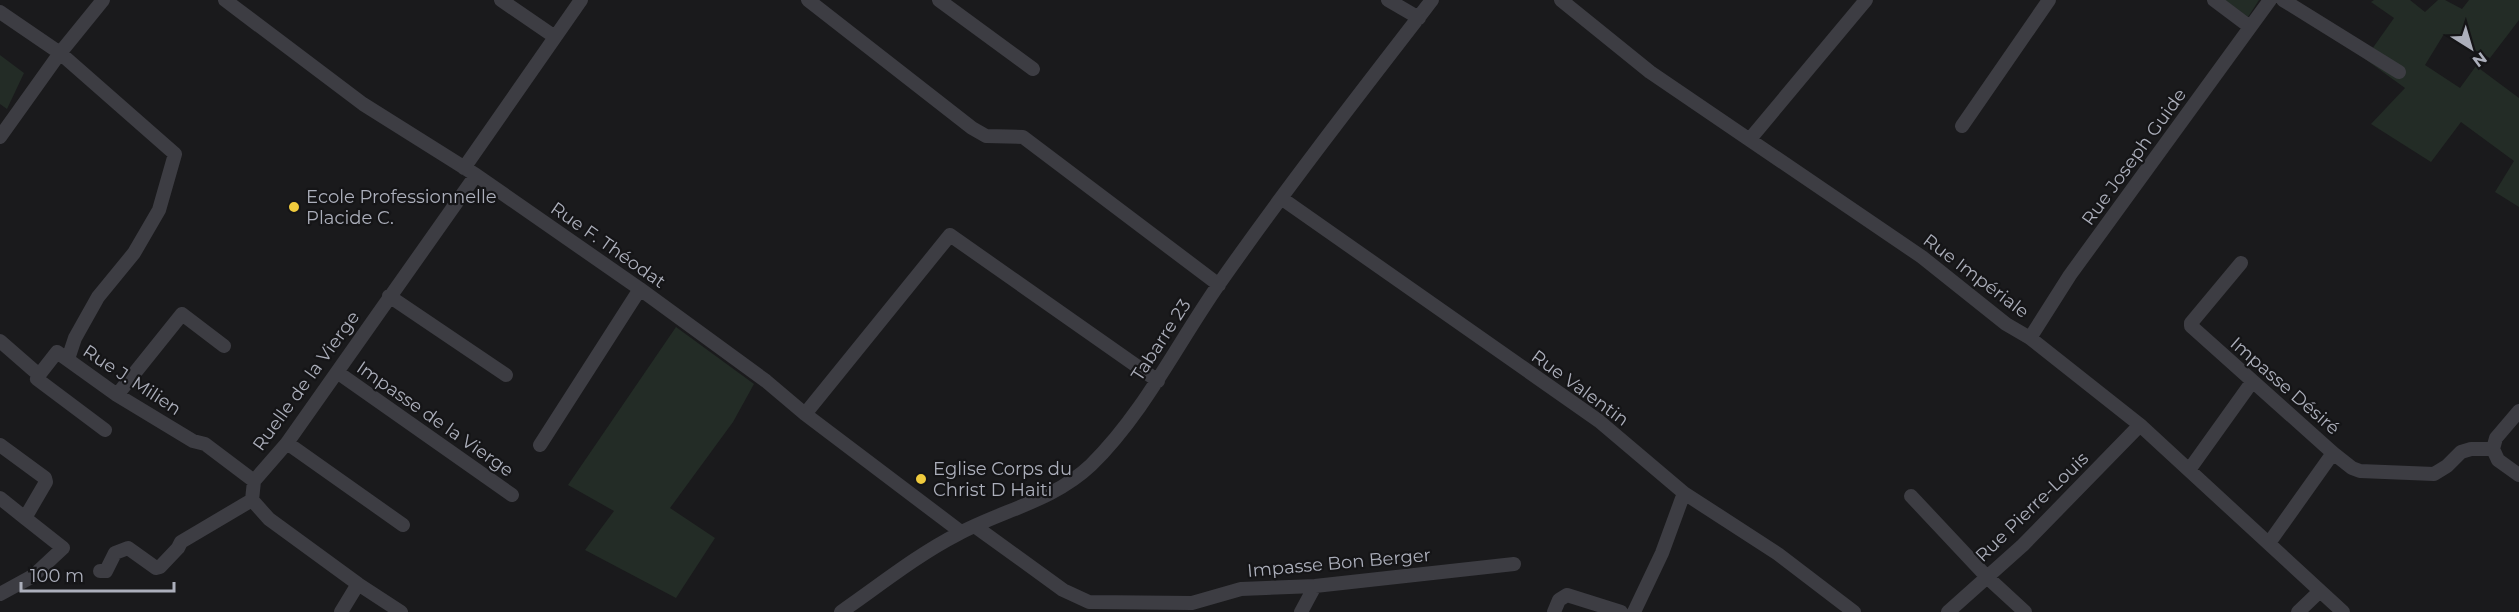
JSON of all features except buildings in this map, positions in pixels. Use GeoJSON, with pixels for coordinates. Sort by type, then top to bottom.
{"type":"FeatureCollection","features":[{"type":"Feature","properties":{"kind":"street"},"geometry":{"type":"LineString","coordinates":[[0,138],[60,53],[103,0]]}},
{"type":"Feature","properties":{"kind":"street","name":"Rue F. Théodat"},"geometry":{"type":"LineString","coordinates":[[225,0],[363,104],[470,172],[640,289],[766,381],[805,414],[960,532]]}},
{"type":"Feature","properties":{"kind":"street"},"geometry":{"type":"LineString","coordinates":[[501,0],[555,37]]}},
{"type":"Feature","properties":{"kind":"street","name":"Ruelle de la Vierge"},"geometry":{"type":"LineString","coordinates":[[254,481],[287,443],[389,296],[581,0]]}},
{"type":"Feature","properties":{"kind":"street"},"geometry":{"type":"LineString","coordinates":[[808,0],[972,128],[986,136],[1023,137],[1218,285]]}},
{"type":"Feature","properties":{"kind":"street"},"geometry":{"type":"LineString","coordinates":[[939,0],[1033,69]]}},
{"type":"Feature","properties":{"kind":"street"},"geometry":{"type":"LineString","coordinates":[[1389,0],[1419,18]]}},
{"type":"Feature","properties":{"kind":"street","name":"Tabarre 23"},"geometry":{"type":"LineString","coordinates":[[844,611],[928,551],[960,532],[1038,501],[1069,483],[1109,445],[1158,381],[1218,285],[1281,198],[1432,0]]}},
{"type":"Feature","properties":{"kind":"street","name":"Rue Impériale"},"geometry":{"type":"LineString","coordinates":[[1561,0],[1650,72],[1922,257],[2006,324],[2030,338],[2140,425],[2343,612]]}},
{"type":"Feature","properties":{"kind":"street"},"geometry":{"type":"LineString","coordinates":[[1750,139],[1866,0]]}},
{"type":"Feature","properties":{"kind":"street"},"geometry":{"type":"LineString","coordinates":[[1962,126],[2049,0]]}},
{"type":"Feature","properties":{"kind":"street"},"geometry":{"type":"LineString","coordinates":[[2214,0],[2250,27]]}},
{"type":"Feature","properties":{"kind":"street","name":"Rue Joseph Guide"},"geometry":{"type":"LineString","coordinates":[[2030,338],[2070,275],[2270,0]]}},
{"type":"Feature","properties":{"kind":"street"},"geometry":{"type":"LineString","coordinates":[[2283,0],[2399,72]]}},
{"type":"Feature","properties":{"kind":"street"},"geometry":{"type":"LineString","coordinates":[[0,12],[60,53],[176,154],[159,210],[134,253],[98,297],[75,339],[68,359]]}},
{"type":"Feature","properties":{"kind":"street","name":"Rue Valentin"},"geometry":{"type":"LineString","coordinates":[[1281,198],[1599,421],[1684,493],[1778,554],[1854,612]]}},
{"type":"Feature","properties":{"kind":"street"},"geometry":{"type":"LineString","coordinates":[[805,414],[950,235],[1158,381]]}},
{"type":"Feature","properties":{"kind":"street","name":"Impasse Désiré"},"geometry":{"type":"LineString","coordinates":[[2241,263],[2190,325],[2333,453],[2269,543]]}},
{"type":"Feature","properties":{"kind":"street"},"geometry":{"type":"LineString","coordinates":[[540,446],[640,289]]}},
{"type":"Feature","properties":{"kind":"street"},"geometry":{"type":"LineString","coordinates":[[389,296],[506,375]]}},
{"type":"Feature","properties":{"kind":"street"},"geometry":{"type":"LineString","coordinates":[[117,395],[182,314],[224,346]]}},
{"type":"Feature","properties":{"kind":"street"},"geometry":{"type":"LineString","coordinates":[[0,341],[39,375],[37,379],[105,430]]}},
{"type":"Feature","properties":{"kind":"street","name":"Rue J. Milien"},"geometry":{"type":"LineString","coordinates":[[39,375],[57,352],[117,395],[193,441],[205,444],[254,481]]}},
{"type":"Feature","properties":{"kind":"street","name":"Impasse de la Vierge"},"geometry":{"type":"LineString","coordinates":[[337,372],[512,495]]}},
{"type":"Feature","properties":{"kind":"street"},"geometry":{"type":"LineString","coordinates":[[2189,470],[2252,382]]}},
{"type":"Feature","properties":{"kind":"street"},"geometry":{"type":"LineString","coordinates":[[2519,411],[2496,438],[2493,449],[2498,460],[2519,475]]}},
{"type":"Feature","properties":{"kind":"street","name":"Rue Pierre-Louis"},"geometry":{"type":"LineString","coordinates":[[1948,612],[2023,545],[2140,425]]}},
{"type":"Feature","properties":{"kind":"street"},"geometry":{"type":"LineString","coordinates":[[287,443],[403,525]]}},
{"type":"Feature","properties":{"kind":"street"},"geometry":{"type":"LineString","coordinates":[[0,445],[42,474],[46,482],[25,518]]}},
{"type":"Feature","properties":{"kind":"street"},"geometry":{"type":"LineString","coordinates":[[2333,453],[2352,468],[2360,471],[2434,474],[2447,466],[2461,452],[2471,449],[2493,449]]}},
{"type":"Feature","properties":{"kind":"street"},"geometry":{"type":"LineString","coordinates":[[254,481],[252,500],[269,519],[358,584],[401,612]]}},
{"type":"Feature","properties":{"kind":"street"},"geometry":{"type":"LineString","coordinates":[[1634,612],[1662,553],[1684,493]]}},
{"type":"Feature","properties":{"kind":"street"},"geometry":{"type":"LineString","coordinates":[[1911,496],[1987,577],[2025,612]]}},
{"type":"Feature","properties":{"kind":"street"},"geometry":{"type":"LineString","coordinates":[[0,498],[61,545],[62,551],[33,576],[0,594]]}},
{"type":"Feature","properties":{"kind":"street"},"geometry":{"type":"LineString","coordinates":[[100,572],[106,571],[115,554],[128,548],[156,568],[160,567],[181,542],[252,500]]}},
{"type":"Feature","properties":{"kind":"street","name":"Impasse Bon Berger"},"geometry":{"type":"LineString","coordinates":[[976,527],[1086,607],[1190,608],[1241,589],[1315,586],[1514,564]]}},
{"type":"Feature","properties":{"kind":"street"},"geometry":{"type":"LineString","coordinates":[[341,612],[358,584]]}},
{"type":"Feature","properties":{"kind":"street"},"geometry":{"type":"LineString","coordinates":[[1301,612],[1315,586]]}},
{"type":"Feature","properties":{"kind":"street"},"geometry":{"type":"LineString","coordinates":[[2298,612],[2320,591]]}},
{"type":"Feature","properties":{"kind":"street"},"geometry":{"type":"LineString","coordinates":[[1554,612],[1559,600],[1567,595],[1621,612]]}},
{"type":"Feature","properties":{"kind":"shaded area"},"geometry":{"type":"Polygon","coordinates":[[[2225,0],[2259,0],[2248,17],[2225,0]]]}},
{"type":"Feature","properties":{"kind":"shaded area"},"geometry":{"type":"Polygon","coordinates":[[[2374,0],[2410,0],[2425,12],[2438,0],[2445,0],[2462,9],[2469,0],[2519,0],[2519,20],[2490,58],[2444,34],[2425,65],[2460,88],[2476,66],[2519,98],[2519,207],[2495,192],[2514,161],[2461,122],[2431,162],[2371,124],[2405,88],[2365,59],[2394,18],[2371,2],[2374,0]]]}},
{"type":"Feature","properties":{"kind":"shaded area"},"geometry":{"type":"Polygon","coordinates":[[[0,55],[24,73],[7,109],[0,104],[0,55]]]}},
{"type":"Feature","properties":{"kind":"shaded area"},"geometry":{"type":"Polygon","coordinates":[[[676,327],[754,384],[733,422],[670,508],[715,538],[676,598],[585,550],[614,511],[568,485],[676,327]]]}},
{"type":"Feature","properties":{"kind":"place","name":"Ecole Professionnelle Placide C."},"geometry":{"type":"Point","coordinates":[294,207]}},
{"type":"Feature","properties":{"kind":"place","name":"Eglise Corps du Christ D Haiti"},"geometry":{"type":"Point","coordinates":[921,479]}}]}
